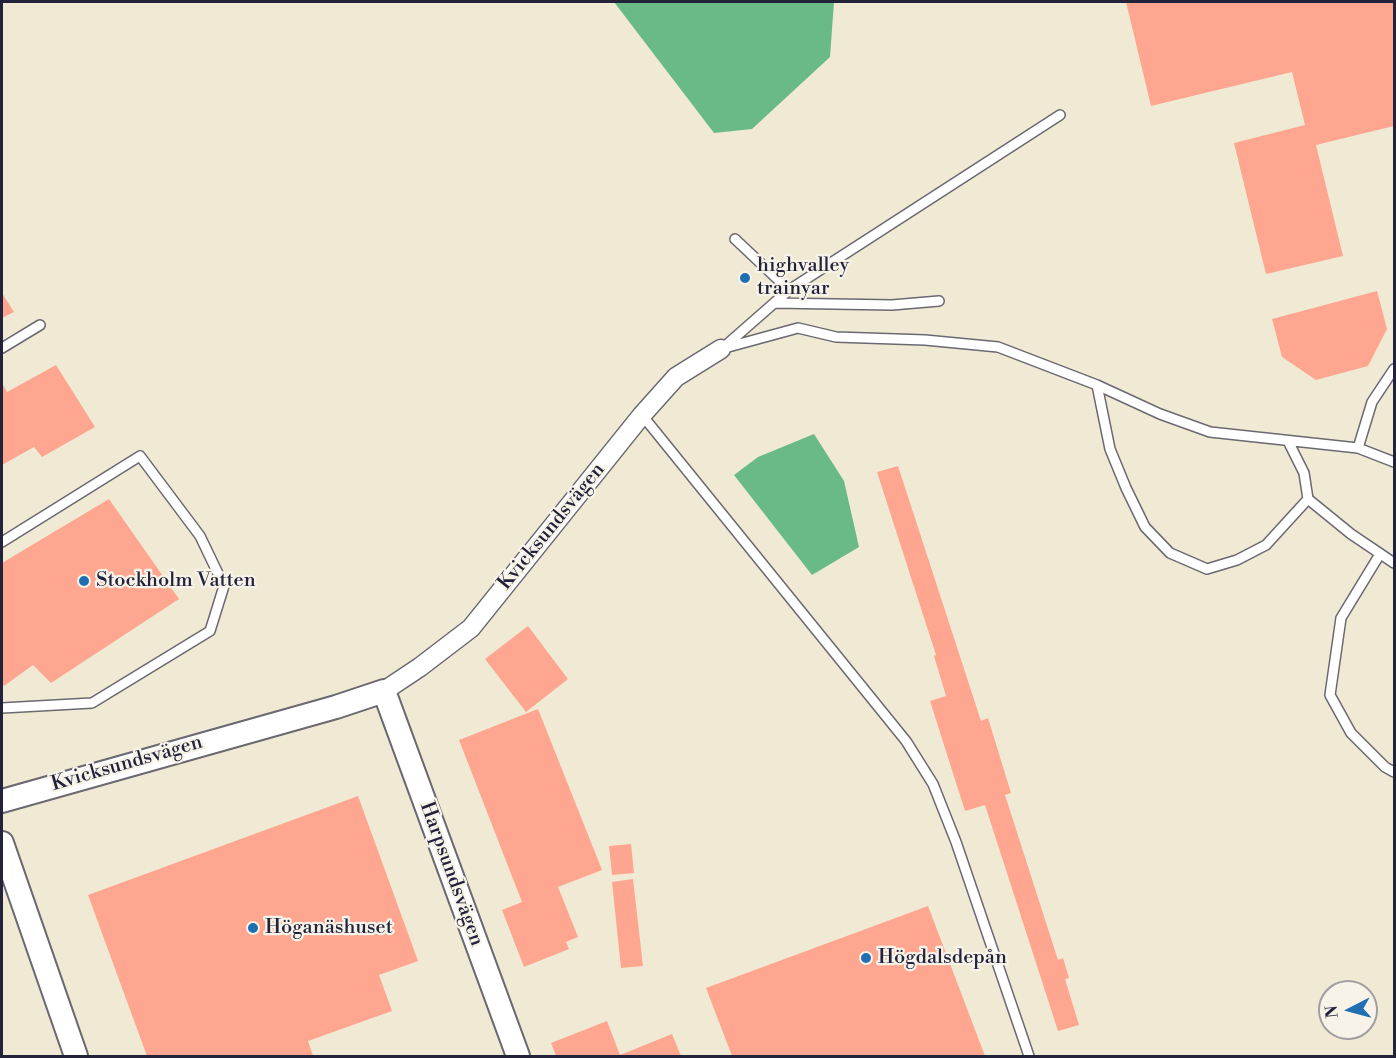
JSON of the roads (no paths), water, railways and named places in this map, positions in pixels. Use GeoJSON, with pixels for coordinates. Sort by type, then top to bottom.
{"type":"FeatureCollection","features":[{"type":"Feature","properties":{"kind":"street","name":"Kvicksundsvägen"},"geometry":{"type":"LineString","coordinates":[[2,801],[336,707],[384,691],[471,628],[642,415],[676,377],[721,349]]}},
{"type":"Feature","properties":{"kind":"street","name":"Harpsundsvägen"},"geometry":{"type":"LineString","coordinates":[[384,691],[518,1056]]}},
{"type":"Feature","properties":{"kind":"street"},"geometry":{"type":"LineString","coordinates":[[2,843],[76,1056]]}},
{"type":"Feature","properties":{"kind":"lane"},"geometry":{"type":"LineString","coordinates":[[721,349],[789,290],[1060,115]]}},
{"type":"Feature","properties":{"kind":"lane"},"geometry":{"type":"LineString","coordinates":[[735,240],[789,290]]}},
{"type":"Feature","properties":{"kind":"lane"},"geometry":{"type":"LineString","coordinates":[[775,303],[892,305],[939,301]]}},
{"type":"Feature","properties":{"kind":"lane"},"geometry":{"type":"LineString","coordinates":[[2,348],[40,325]]}},
{"type":"Feature","properties":{"kind":"lane","name":"Kvicksundsvägen"},"geometry":{"type":"LineString","coordinates":[[721,349],[798,328],[836,337],[925,340],[998,347],[1098,385],[1160,414],[1210,432],[1358,448],[1395,462]]}},
{"type":"Feature","properties":{"kind":"lane"},"geometry":{"type":"LineString","coordinates":[[1358,448],[1372,402],[1395,369]]}},
{"type":"Feature","properties":{"kind":"lane"},"geometry":{"type":"LineString","coordinates":[[1098,385],[1110,449],[1126,488],[1145,527],[1170,554],[1206,569],[1237,561],[1266,545],[1308,498]]}},
{"type":"Feature","properties":{"kind":"lane"},"geometry":{"type":"LineString","coordinates":[[642,415],[906,741],[933,784],[956,842],[1029,1056]]}},
{"type":"Feature","properties":{"kind":"lane"},"geometry":{"type":"LineString","coordinates":[[1288,441],[1304,472],[1308,498],[1351,534],[1395,563]]}},
{"type":"Feature","properties":{"kind":"lane"},"geometry":{"type":"LineString","coordinates":[[2,542],[140,456],[200,536],[224,586],[210,631],[92,703],[2,708]]}},
{"type":"Feature","properties":{"kind":"lane"},"geometry":{"type":"LineString","coordinates":[[1380,554],[1341,618],[1330,695],[1351,734],[1385,767],[1395,772]]}},
{"type":"Feature","properties":{"kind":"place","name":"highvalley trainyar"},"geometry":{"type":"Point","coordinates":[745,278]}},
{"type":"Feature","properties":{"kind":"place","name":"Stockholm Vatten"},"geometry":{"type":"Point","coordinates":[84,581]}},
{"type":"Feature","properties":{"kind":"place","name":"Höganäshuset"},"geometry":{"type":"Point","coordinates":[253,928]}},
{"type":"Feature","properties":{"kind":"place","name":"Högdalsdepån"},"geometry":{"type":"Point","coordinates":[866,958]}}]}
